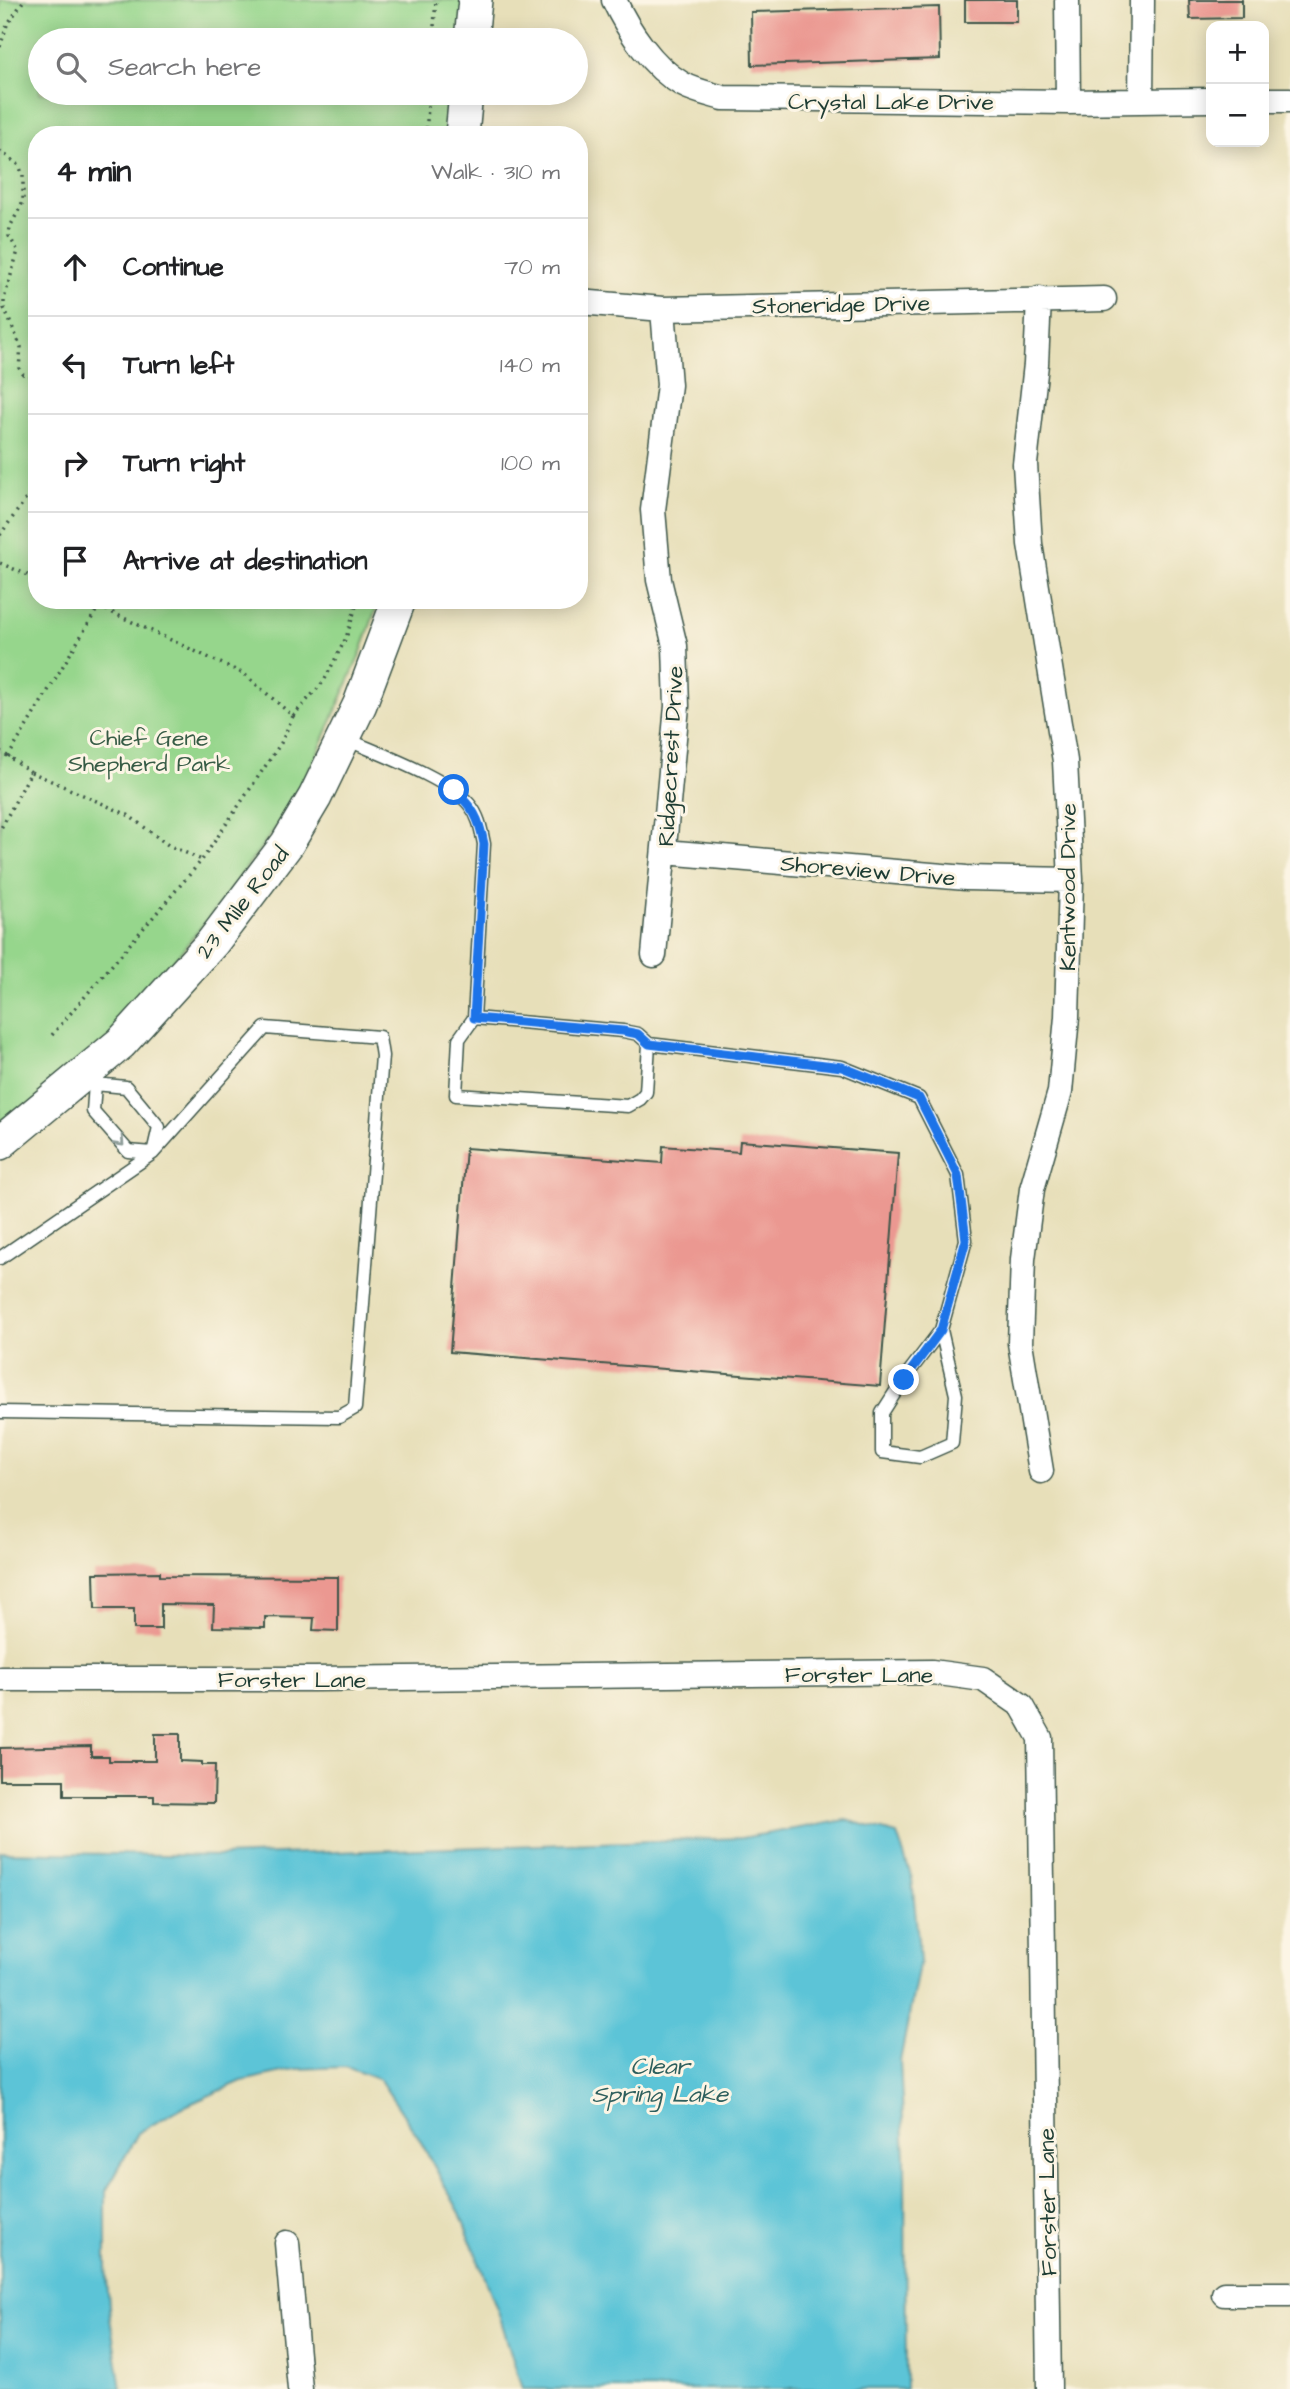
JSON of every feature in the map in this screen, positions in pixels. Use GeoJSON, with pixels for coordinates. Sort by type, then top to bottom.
{"type":"FeatureCollection","features":[{"type":"Feature","properties":{"kind":"main road"},"geometry":{"type":"LineString","coordinates":[[472,28],[475,0]]}},
{"type":"Feature","properties":{"kind":"main road"},"geometry":{"type":"LineString","coordinates":[[463,126],[465,105]]}},
{"type":"Feature","properties":{"kind":"main road","name":"23 Mile Road"},"geometry":{"type":"LineString","coordinates":[[0,1143],[90,1078],[212,943],[287,844],[315,797],[360,704],[395,609]]}},
{"type":"Feature","properties":{"kind":"street","name":"Crystal Lake Drive"},"geometry":{"type":"LineString","coordinates":[[614,0],[642,46],[667,73],[695,90],[723,98],[1068,102],[1206,100]]}},
{"type":"Feature","properties":{"kind":"street"},"geometry":{"type":"LineString","coordinates":[[1067,0],[1068,102]]}},
{"type":"Feature","properties":{"kind":"street"},"geometry":{"type":"LineString","coordinates":[[1141,101],[1142,0]]}},
{"type":"Feature","properties":{"kind":"street"},"geometry":{"type":"LineString","coordinates":[[1269,100],[1290,100]]}},
{"type":"Feature","properties":{"kind":"street","name":"Kentwood Drive"},"geometry":{"type":"LineString","coordinates":[[1039,299],[1036,364],[1026,464],[1030,544],[1065,761],[1071,880],[1066,1017],[1059,1092],[1032,1189],[1023,1259],[1020,1343],[1041,1471]]}},
{"type":"Feature","properties":{"kind":"street","name":"Stoneridge Drive"},"geometry":{"type":"LineString","coordinates":[[588,303],[663,309],[1104,299]]}},
{"type":"Feature","properties":{"kind":"street","name":"Ridgecrest Drive"},"geometry":{"type":"LineString","coordinates":[[654,955],[677,706],[675,646],[659,580],[653,510],[669,385],[663,309]]}},
{"type":"Feature","properties":{"kind":"street","name":"Shoreview Drive"},"geometry":{"type":"LineString","coordinates":[[665,852],[966,878],[1071,880]]}},
{"type":"Feature","properties":{"kind":"street","name":"Forster Lane"},"geometry":{"type":"LineString","coordinates":[[0,1679],[314,1679],[932,1672],[983,1679],[1021,1706],[1040,1738],[1049,2389]]}},
{"type":"Feature","properties":{"kind":"street"},"geometry":{"type":"LineString","coordinates":[[287,2243],[300,2389]]}},
{"type":"Feature","properties":{"kind":"street"},"geometry":{"type":"LineString","coordinates":[[1224,2294],[1290,2294]]}},
{"type":"Feature","properties":{"kind":"lane"},"geometry":{"type":"LineString","coordinates":[[344,738],[454,790],[469,804],[479,820],[484,844],[474,1018],[459,1039],[456,1095],[628,1106],[640,1100],[646,1093],[649,1044]]}},
{"type":"Feature","properties":{"kind":"lane"},"geometry":{"type":"LineString","coordinates":[[474,1018],[623,1031],[638,1034],[649,1044],[842,1067],[919,1098],[958,1175],[966,1240],[941,1330],[882,1413],[882,1452],[920,1457],[952,1443],[956,1395],[941,1330]]}},
{"type":"Feature","properties":{"kind":"lane"},"geometry":{"type":"LineString","coordinates":[[0,1258],[153,1153],[265,1028],[379,1037],[382,1056],[355,1408],[339,1417],[0,1412]]}},
{"type":"Feature","properties":{"kind":"lane"},"geometry":{"type":"LineString","coordinates":[[90,1078],[126,1087],[159,1127],[153,1153],[128,1151],[111,1133],[93,1111],[90,1078]]}},
{"type":"Feature","properties":{"kind":"path"},"geometry":{"type":"LineString","coordinates":[[0,47],[7,25],[24,0]]}},
{"type":"Feature","properties":{"kind":"path"},"geometry":{"type":"LineString","coordinates":[[434,28],[436,0]]}},
{"type":"Feature","properties":{"kind":"path"},"geometry":{"type":"LineString","coordinates":[[427,126],[428,105]]}},
{"type":"Feature","properties":{"kind":"path"},"geometry":{"type":"LineString","coordinates":[[0,151],[19,165],[23,176],[23,202],[10,227],[10,239],[18,251],[4,299],[4,308],[21,347],[19,368],[23,374],[28,375]]}},
{"type":"Feature","properties":{"kind":"path"},"geometry":{"type":"LineString","coordinates":[[0,535],[28,493]]}},
{"type":"Feature","properties":{"kind":"path"},"geometry":{"type":"LineString","coordinates":[[0,563],[28,575]]}},
{"type":"Feature","properties":{"kind":"path"},"geometry":{"type":"LineString","coordinates":[[8,757],[98,609]]}},
{"type":"Feature","properties":{"kind":"path"},"geometry":{"type":"LineString","coordinates":[[103,609],[244,674],[293,716]]}},
{"type":"Feature","properties":{"kind":"path"},"geometry":{"type":"LineString","coordinates":[[52,1035],[202,860],[281,743],[293,716],[324,681],[346,638],[355,609]]}},
{"type":"Feature","properties":{"kind":"path"},"geometry":{"type":"LineString","coordinates":[[0,751],[31,772],[128,815],[168,845],[202,860]]}},
{"type":"Feature","properties":{"kind":"path"},"geometry":{"type":"LineString","coordinates":[[0,830],[31,772]]}},
{"type":"Feature","properties":{"kind":"green space","name":"Chief Gene Shepherd Park"},"geometry":{"type":"Polygon","coordinates":[[[0,0],[464,0],[461,28],[28,28],[28,105],[455,105],[453,126],[28,126],[28,609],[376,609],[361,652],[316,757],[280,822],[216,909],[113,1035],[0,1131],[0,0]]]}},
{"type":"Feature","properties":{"kind":"water","name":"Clear Spring Lake"},"geometry":{"type":"Polygon","coordinates":[[[846,1820],[897,1834],[912,1879],[920,1960],[900,2061],[905,2158],[906,2389],[522,2389],[499,2314],[460,2213],[417,2135],[380,2080],[346,2067],[296,2069],[242,2081],[183,2107],[138,2133],[106,2191],[106,2267],[110,2318],[121,2389],[0,2389],[0,1852],[221,1856],[741,1838],[846,1820]]]}},
{"type":"Feature","properties":{"kind":"building"},"geometry":{"type":"Polygon","coordinates":[[[965,0],[1017,0],[1017,22],[965,22],[965,0]]]}},
{"type":"Feature","properties":{"kind":"building"},"geometry":{"type":"Polygon","coordinates":[[[1189,0],[1242,0],[1242,18],[1190,19],[1189,0]]]}},
{"type":"Feature","properties":{"kind":"building"},"geometry":{"type":"Polygon","coordinates":[[[939,7],[940,59],[752,65],[751,12],[939,7]]]}},
{"type":"Feature","properties":{"kind":"building"},"geometry":{"type":"Polygon","coordinates":[[[740,1141],[898,1153],[880,1386],[450,1352],[466,1148],[662,1163],[663,1146],[739,1152],[740,1141]]]}},
{"type":"Feature","properties":{"kind":"building"},"geometry":{"type":"Polygon","coordinates":[[[160,1572],[160,1576],[338,1577],[338,1631],[313,1630],[314,1618],[265,1617],[265,1628],[213,1627],[214,1605],[161,1604],[161,1629],[134,1629],[134,1609],[95,1609],[94,1573],[160,1572]]]}},
{"type":"Feature","properties":{"kind":"building"},"geometry":{"type":"Polygon","coordinates":[[[155,1734],[180,1734],[180,1761],[215,1765],[214,1803],[154,1802],[154,1796],[64,1796],[64,1780],[0,1780],[0,1748],[91,1746],[91,1756],[109,1756],[109,1761],[155,1761],[155,1734]]]}},
{"type":"Feature","properties":{"kind":"route"},"geometry":{"type":"LineString","coordinates":[[454,790],[469,804],[479,820],[484,844],[474,1018],[623,1031],[638,1034],[649,1044],[842,1067],[919,1098],[958,1175],[966,1240],[941,1330],[904,1380]]}}]}
